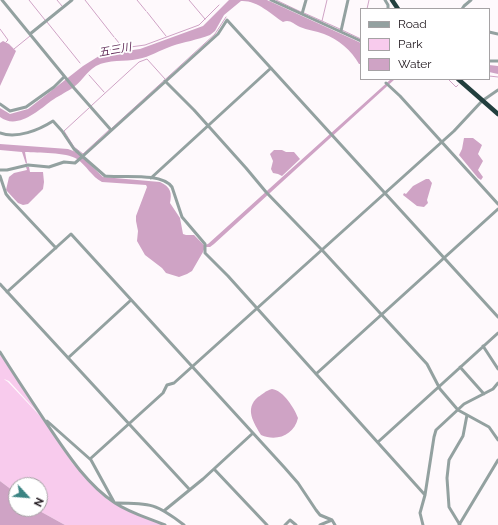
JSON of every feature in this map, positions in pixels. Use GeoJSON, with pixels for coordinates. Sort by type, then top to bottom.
{"type":"FeatureCollection","features":[{"type":"Feature","properties":{"kind":"highway"},"geometry":{"type":"LineString","coordinates":[[459,80],[498,114]]}},
{"type":"Feature","properties":{"kind":"street"},"geometry":{"type":"LineString","coordinates":[[2,0],[64,77],[111,130]]}},
{"type":"Feature","properties":{"kind":"street"},"geometry":{"type":"LineString","coordinates":[[30,34],[72,0]]}},
{"type":"Feature","properties":{"kind":"street"},"geometry":{"type":"LineString","coordinates":[[271,0],[360,40]]}},
{"type":"Feature","properties":{"kind":"street"},"geometry":{"type":"LineString","coordinates":[[302,14],[306,0]]}},
{"type":"Feature","properties":{"kind":"street"},"geometry":{"type":"LineString","coordinates":[[341,31],[348,0]]}},
{"type":"Feature","properties":{"kind":"street"},"geometry":{"type":"LineString","coordinates":[[463,8],[471,0]]}},
{"type":"Feature","properties":{"kind":"street"},"geometry":{"type":"LineString","coordinates":[[0,170],[7,170],[28,165],[48,167],[64,162],[75,163],[218,34],[227,20],[498,317]]}},
{"type":"Feature","properties":{"kind":"street"},"geometry":{"type":"LineString","coordinates":[[150,178],[271,68]]}},
{"type":"Feature","properties":{"kind":"street"},"geometry":{"type":"LineString","coordinates":[[0,104],[10,111],[22,108],[54,87],[64,77]]}},
{"type":"Feature","properties":{"kind":"street"},"geometry":{"type":"LineString","coordinates":[[165,81],[246,168],[267,194],[322,250],[427,364],[438,387],[458,410],[489,427],[498,440]]}},
{"type":"Feature","properties":{"kind":"street"},"geometry":{"type":"LineString","coordinates":[[387,83],[498,204]]}},
{"type":"Feature","properties":{"kind":"street"},"geometry":{"type":"LineString","coordinates":[[90,460],[163,393],[167,385],[174,383],[463,122],[482,101],[498,90]]}},
{"type":"Feature","properties":{"kind":"street"},"geometry":{"type":"LineString","coordinates":[[0,133],[11,135],[30,132],[53,121],[74,149],[105,176],[150,178],[170,184],[182,217],[206,246],[205,253],[425,495]]}},
{"type":"Feature","properties":{"kind":"street"},"geometry":{"type":"LineString","coordinates":[[0,176],[6,194],[56,248]]}},
{"type":"Feature","properties":{"kind":"street"},"geometry":{"type":"LineString","coordinates":[[316,374],[498,209]]}},
{"type":"Feature","properties":{"kind":"street"},"geometry":{"type":"LineString","coordinates":[[8,292],[71,234],[193,366],[298,483],[320,515],[332,520],[335,525]]}},
{"type":"Feature","properties":{"kind":"street"},"geometry":{"type":"LineString","coordinates":[[0,284],[190,490]]}},
{"type":"Feature","properties":{"kind":"street"},"geometry":{"type":"LineString","coordinates":[[68,358],[131,300]]}},
{"type":"Feature","properties":{"kind":"street"},"geometry":{"type":"LineString","coordinates":[[378,442],[498,333]]}},
{"type":"Feature","properties":{"kind":"street"},"geometry":{"type":"LineString","coordinates":[[483,346],[498,369]]}},
{"type":"Feature","properties":{"kind":"street"},"geometry":{"type":"LineString","coordinates":[[0,352],[42,417],[70,458],[84,475],[105,496],[123,508],[165,525]]}},
{"type":"Feature","properties":{"kind":"street"},"geometry":{"type":"LineString","coordinates":[[460,367],[484,394]]}},
{"type":"Feature","properties":{"kind":"street"},"geometry":{"type":"LineString","coordinates":[[423,525],[420,513],[425,495],[436,430],[464,404],[493,389],[498,384]]}},
{"type":"Feature","properties":{"kind":"street"},"geometry":{"type":"LineString","coordinates":[[467,415],[463,436],[449,460],[447,478],[449,507],[460,525],[498,460]]}},
{"type":"Feature","properties":{"kind":"street"},"geometry":{"type":"LineString","coordinates":[[42,417],[90,460],[115,503]]}},
{"type":"Feature","properties":{"kind":"street"},"geometry":{"type":"LineString","coordinates":[[165,510],[214,469],[253,433]]}},
{"type":"Feature","properties":{"kind":"street"},"geometry":{"type":"LineString","coordinates":[[214,469],[265,525]]}},
{"type":"Feature","properties":{"kind":"street"},"geometry":{"type":"LineString","coordinates":[[115,503],[143,503],[165,510],[184,525]]}},
{"type":"Feature","properties":{"kind":"street"},"geometry":{"type":"LineString","coordinates":[[285,525],[290,520],[296,525]]}},
{"type":"Feature","properties":{"kind":"street"},"geometry":{"type":"LineString","coordinates":[[320,525],[332,520]]}},
{"type":"Feature","properties":{"kind":"green space"},"geometry":{"type":"Polygon","coordinates":[[[0,354],[39,414],[9,381],[4,379],[41,417],[73,464],[108,500],[162,525],[65,525],[48,516],[48,477],[8,477],[8,487],[0,481],[0,354]]]}},
{"type":"Feature","properties":{"kind":"water"},"geometry":{"type":"Polygon","coordinates":[[[229,0],[267,0],[360,43],[360,64],[344,46],[329,36],[303,28],[290,21],[283,22],[258,5],[247,1],[241,1],[224,15],[215,31],[210,35],[172,46],[142,58],[101,64],[92,68],[75,87],[51,101],[27,118],[13,121],[0,117],[0,108],[10,114],[28,109],[83,66],[99,56],[140,49],[203,26],[229,0]]]}},
{"type":"Feature","properties":{"kind":"water"},"geometry":{"type":"Polygon","coordinates":[[[3,41],[9,44],[16,51],[0,86],[0,43],[3,41]]]}},
{"type":"Feature","properties":{"kind":"water"},"geometry":{"type":"Polygon","coordinates":[[[490,65],[498,66],[498,74],[490,72],[490,65]]]}},
{"type":"Feature","properties":{"kind":"water"},"geometry":{"type":"Polygon","coordinates":[[[390,80],[394,80],[214,244],[210,247],[205,247],[192,271],[179,277],[166,273],[145,255],[137,241],[138,231],[136,216],[147,187],[146,185],[102,182],[77,159],[66,155],[25,152],[26,164],[22,152],[0,150],[0,144],[68,149],[80,155],[103,177],[160,182],[169,188],[171,196],[170,203],[180,218],[183,234],[194,235],[204,245],[208,244],[390,80]]]}},
{"type":"Feature","properties":{"kind":"water"},"geometry":{"type":"Polygon","coordinates":[[[464,138],[473,138],[482,145],[478,154],[483,161],[478,170],[483,177],[481,180],[459,155],[464,138]]]}},
{"type":"Feature","properties":{"kind":"water"},"geometry":{"type":"Polygon","coordinates":[[[274,150],[294,152],[300,159],[282,176],[273,173],[271,169],[273,161],[270,154],[274,150]]]}},
{"type":"Feature","properties":{"kind":"water"},"geometry":{"type":"Polygon","coordinates":[[[26,167],[29,167],[30,172],[43,172],[44,182],[43,189],[28,204],[23,205],[18,203],[6,190],[9,177],[14,173],[27,170],[26,167]]]}},
{"type":"Feature","properties":{"kind":"water"},"geometry":{"type":"Polygon","coordinates":[[[426,179],[429,179],[432,183],[427,200],[428,203],[424,207],[417,206],[403,195],[404,193],[406,194],[413,186],[426,179]]]}},
{"type":"Feature","properties":{"kind":"water"},"geometry":{"type":"Polygon","coordinates":[[[272,389],[284,396],[298,418],[293,429],[289,433],[284,436],[273,438],[261,435],[253,421],[251,411],[254,402],[258,397],[272,389]]]}},
{"type":"Feature","properties":{"kind":"water"},"geometry":{"type":"Polygon","coordinates":[[[0,481],[8,487],[8,517],[48,517],[48,516],[65,525],[0,525],[0,481]]]}},
{"type":"Feature","properties":{"kind":"waterway"},"geometry":{"type":"LineString","coordinates":[[29,0],[45,20]]}},
{"type":"Feature","properties":{"kind":"waterway"},"geometry":{"type":"LineString","coordinates":[[57,0],[62,6]]}},
{"type":"Feature","properties":{"kind":"waterway"},"geometry":{"type":"LineString","coordinates":[[85,0],[114,37]]}},
{"type":"Feature","properties":{"kind":"waterway"},"geometry":{"type":"LineString","coordinates":[[137,0],[146,11]]}},
{"type":"Feature","properties":{"kind":"waterway"},"geometry":{"type":"LineString","coordinates":[[189,0],[205,19]]}},
{"type":"Feature","properties":{"kind":"waterway"},"geometry":{"type":"LineString","coordinates":[[276,0],[301,12]]}},
{"type":"Feature","properties":{"kind":"waterway"},"geometry":{"type":"LineString","coordinates":[[322,21],[327,0]]}},
{"type":"Feature","properties":{"kind":"waterway"},"geometry":{"type":"LineString","coordinates":[[367,8],[369,0]]}},
{"type":"Feature","properties":{"kind":"waterway","name":"五三川"},"geometry":{"type":"LineString","coordinates":[[101,51],[145,45],[199,25],[219,5]]}},
{"type":"Feature","properties":{"kind":"waterway"},"geometry":{"type":"LineString","coordinates":[[147,12],[166,36]]}},
{"type":"Feature","properties":{"kind":"waterway"},"geometry":{"type":"LineString","coordinates":[[304,13],[340,29]]}},
{"type":"Feature","properties":{"kind":"waterway"},"geometry":{"type":"LineString","coordinates":[[112,128],[215,34],[226,17]]}},
{"type":"Feature","properties":{"kind":"waterway"},"geometry":{"type":"LineString","coordinates":[[47,22],[80,63]]}},
{"type":"Feature","properties":{"kind":"waterway"},"geometry":{"type":"LineString","coordinates":[[0,29],[8,40],[6,42]]}},
{"type":"Feature","properties":{"kind":"waterway"},"geometry":{"type":"LineString","coordinates":[[342,30],[360,39]]}},
{"type":"Feature","properties":{"kind":"waterway"},"geometry":{"type":"LineString","coordinates":[[14,49],[30,36]]}},
{"type":"Feature","properties":{"kind":"waterway","name":"五三川"},"geometry":{"type":"LineString","coordinates":[[115,38],[123,48]]}},
{"type":"Feature","properties":{"kind":"waterway"},"geometry":{"type":"LineString","coordinates":[[91,106],[139,62],[147,59],[165,79]]}},
{"type":"Feature","properties":{"kind":"waterway"},"geometry":{"type":"LineString","coordinates":[[89,75],[104,92]]}},
{"type":"Feature","properties":{"kind":"waterway"},"geometry":{"type":"LineString","coordinates":[[490,76],[498,77]]}},
{"type":"Feature","properties":{"kind":"waterway"},"geometry":{"type":"LineString","coordinates":[[449,80],[456,87],[458,85]]}},
{"type":"Feature","properties":{"kind":"waterway"},"geometry":{"type":"LineString","coordinates":[[89,108],[64,131],[74,147],[83,154],[109,130]]}}]}
